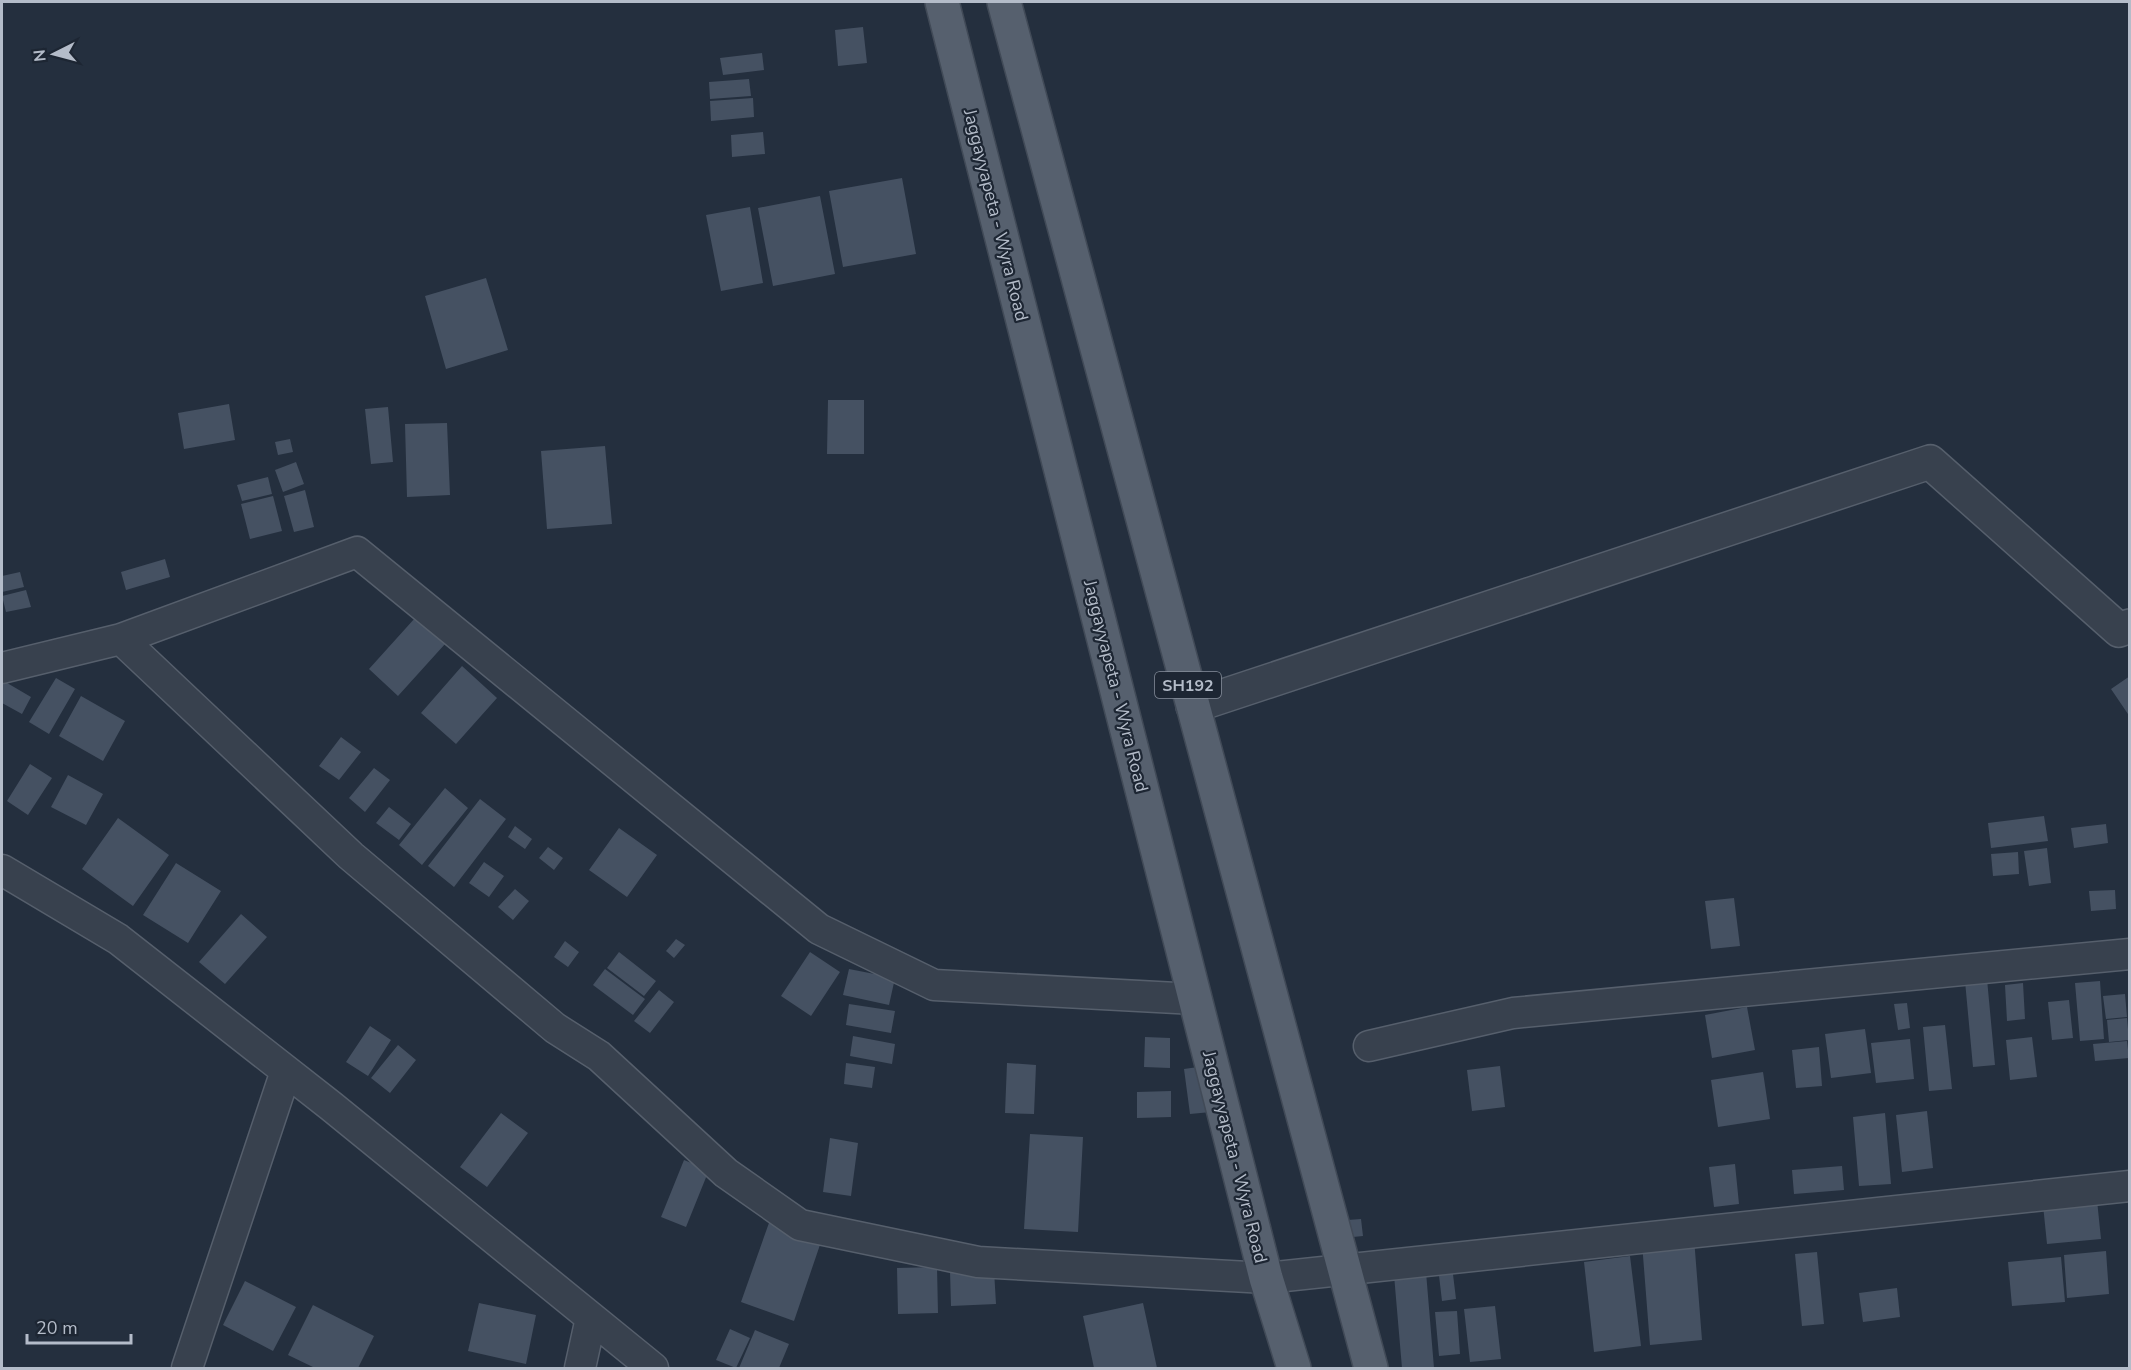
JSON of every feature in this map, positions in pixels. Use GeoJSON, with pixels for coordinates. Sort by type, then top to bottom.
{"type":"FeatureCollection","features":[{"type":"Feature","properties":{"kind":"main road","name":"Jaggayyapeta - Wyra Road"},"geometry":{"type":"LineString","coordinates":[[942,2],[1266,1278],[1294,1368]]}},
{"type":"Feature","properties":{"kind":"main road","name":"SH192"},"geometry":{"type":"LineString","coordinates":[[1004,2],[1371,1368]]}},
{"type":"Feature","properties":{"kind":"street"},"geometry":{"type":"LineString","coordinates":[[1193,706],[1930,462],[2119,630],[2130,626]]}},
{"type":"Feature","properties":{"kind":"street"},"geometry":{"type":"LineString","coordinates":[[2,668],[121,639],[357,552],[819,928],[934,985],[1195,999]]}},
{"type":"Feature","properties":{"kind":"street"},"geometry":{"type":"LineString","coordinates":[[121,639],[351,856],[555,1028],[599,1056],[726,1173],[800,1225],[978,1262],[1266,1278],[2130,1186]]}},
{"type":"Feature","properties":{"kind":"street"},"geometry":{"type":"LineString","coordinates":[[2,870],[118,939],[286,1071],[653,1368]]}},
{"type":"Feature","properties":{"kind":"street"},"geometry":{"type":"LineString","coordinates":[[1369,1046],[1513,1013],[2130,954]]}},
{"type":"Feature","properties":{"kind":"street"},"geometry":{"type":"LineString","coordinates":[[187,1368],[286,1071]]}},
{"type":"Feature","properties":{"kind":"street"},"geometry":{"type":"LineString","coordinates":[[580,1368],[591,1318]]}},
{"type":"Feature","properties":{"kind":"building"},"geometry":{"type":"Polygon","coordinates":[[[863,27],[867,63],[838,66],[835,30],[863,27]]]}},
{"type":"Feature","properties":{"kind":"building"},"geometry":{"type":"Polygon","coordinates":[[[762,53],[764,70],[723,75],[720,58],[762,53]]]}},
{"type":"Feature","properties":{"kind":"building"},"geometry":{"type":"Polygon","coordinates":[[[749,79],[751,96],[710,99],[709,82],[749,79]]]}},
{"type":"Feature","properties":{"kind":"building"},"geometry":{"type":"Polygon","coordinates":[[[753,98],[754,117],[711,121],[710,101],[753,98]]]}},
{"type":"Feature","properties":{"kind":"building"},"geometry":{"type":"Polygon","coordinates":[[[763,132],[765,154],[732,157],[731,135],[763,132]]]}},
{"type":"Feature","properties":{"kind":"building"},"geometry":{"type":"Polygon","coordinates":[[[902,178],[916,254],[843,267],[829,191],[902,178]]]}},
{"type":"Feature","properties":{"kind":"building"},"geometry":{"type":"Polygon","coordinates":[[[820,196],[835,274],[773,286],[758,208],[820,196]]]}},
{"type":"Feature","properties":{"kind":"building"},"geometry":{"type":"Polygon","coordinates":[[[750,207],[763,283],[721,291],[706,215],[750,207]]]}},
{"type":"Feature","properties":{"kind":"building"},"geometry":{"type":"Polygon","coordinates":[[[486,278],[508,350],[446,369],[425,296],[486,278]]]}},
{"type":"Feature","properties":{"kind":"building"},"geometry":{"type":"Polygon","coordinates":[[[828,400],[864,400],[864,454],[827,454],[828,400]]]}},
{"type":"Feature","properties":{"kind":"building"},"geometry":{"type":"Polygon","coordinates":[[[229,404],[235,440],[184,449],[178,413],[229,404]]]}},
{"type":"Feature","properties":{"kind":"building"},"geometry":{"type":"Polygon","coordinates":[[[388,407],[393,462],[371,464],[365,409],[388,407]]]}},
{"type":"Feature","properties":{"kind":"building"},"geometry":{"type":"Polygon","coordinates":[[[447,423],[450,495],[407,497],[405,424],[447,423]]]}},
{"type":"Feature","properties":{"kind":"building"},"geometry":{"type":"Polygon","coordinates":[[[290,439],[293,452],[278,455],[275,442],[290,439]]]}},
{"type":"Feature","properties":{"kind":"building"},"geometry":{"type":"Polygon","coordinates":[[[605,446],[612,524],[547,529],[541,451],[605,446]]]}},
{"type":"Feature","properties":{"kind":"building"},"geometry":{"type":"Polygon","coordinates":[[[296,462],[304,484],[283,492],[275,470],[296,462]]]}},
{"type":"Feature","properties":{"kind":"building"},"geometry":{"type":"Polygon","coordinates":[[[268,477],[272,494],[242,501],[237,485],[268,477]]]}},
{"type":"Feature","properties":{"kind":"building"},"geometry":{"type":"Polygon","coordinates":[[[305,490],[314,527],[294,532],[284,496],[305,490]]]}},
{"type":"Feature","properties":{"kind":"building"},"geometry":{"type":"Polygon","coordinates":[[[273,496],[282,531],[250,539],[241,504],[273,496]]]}},
{"type":"Feature","properties":{"kind":"building"},"geometry":{"type":"Polygon","coordinates":[[[165,559],[170,577],[126,590],[121,572],[165,559]]]}},
{"type":"Feature","properties":{"kind":"building"},"geometry":{"type":"Polygon","coordinates":[[[20,572],[24,587],[2,592],[2,576],[20,572]]]}},
{"type":"Feature","properties":{"kind":"building"},"geometry":{"type":"Polygon","coordinates":[[[26,590],[31,607],[6,612],[2,596],[26,590]]]}},
{"type":"Feature","properties":{"kind":"building"},"geometry":{"type":"Polygon","coordinates":[[[415,618],[445,644],[398,696],[369,669],[415,618]]]}},
{"type":"Feature","properties":{"kind":"building"},"geometry":{"type":"Polygon","coordinates":[[[462,666],[497,698],[456,744],[421,713],[462,666]]]}},
{"type":"Feature","properties":{"kind":"building"},"geometry":{"type":"Polygon","coordinates":[[[2130,676],[2130,717],[2111,689],[2130,676]]]}},
{"type":"Feature","properties":{"kind":"building"},"geometry":{"type":"Polygon","coordinates":[[[56,678],[75,689],[49,734],[29,722],[56,678]]]}},
{"type":"Feature","properties":{"kind":"building"},"geometry":{"type":"Polygon","coordinates":[[[2,680],[31,697],[22,714],[2,703],[2,680]]]}},
{"type":"Feature","properties":{"kind":"building"},"geometry":{"type":"Polygon","coordinates":[[[81,696],[125,721],[103,761],[59,736],[81,696]]]}},
{"type":"Feature","properties":{"kind":"building"},"geometry":{"type":"Polygon","coordinates":[[[341,737],[361,752],[339,780],[319,766],[341,737]]]}},
{"type":"Feature","properties":{"kind":"building"},"geometry":{"type":"Polygon","coordinates":[[[30,764],[52,778],[28,815],[7,801],[30,764]]]}},
{"type":"Feature","properties":{"kind":"building"},"geometry":{"type":"Polygon","coordinates":[[[374,768],[390,780],[365,812],[349,798],[374,768]]]}},
{"type":"Feature","properties":{"kind":"building"},"geometry":{"type":"Polygon","coordinates":[[[68,775],[103,794],[86,825],[51,807],[68,775]]]}},
{"type":"Feature","properties":{"kind":"building"},"geometry":{"type":"Polygon","coordinates":[[[445,788],[468,808],[422,865],[399,845],[445,788]]]}},
{"type":"Feature","properties":{"kind":"building"},"geometry":{"type":"Polygon","coordinates":[[[480,799],[506,819],[454,887],[428,866],[480,799]]]}},
{"type":"Feature","properties":{"kind":"building"},"geometry":{"type":"Polygon","coordinates":[[[389,807],[411,824],[399,840],[376,823],[389,807]]]}},
{"type":"Feature","properties":{"kind":"building"},"geometry":{"type":"Polygon","coordinates":[[[2044,816],[2048,841],[1991,848],[1988,823],[2044,816]]]}},
{"type":"Feature","properties":{"kind":"building"},"geometry":{"type":"Polygon","coordinates":[[[118,818],[169,855],[133,906],[82,869],[118,818]]]}},
{"type":"Feature","properties":{"kind":"building"},"geometry":{"type":"Polygon","coordinates":[[[2106,824],[2108,843],[2074,848],[2071,828],[2106,824]]]}},
{"type":"Feature","properties":{"kind":"building"},"geometry":{"type":"Polygon","coordinates":[[[515,826],[532,839],[525,849],[508,837],[515,826]]]}},
{"type":"Feature","properties":{"kind":"building"},"geometry":{"type":"Polygon","coordinates":[[[619,828],[657,855],[627,897],[589,870],[619,828]]]}},
{"type":"Feature","properties":{"kind":"building"},"geometry":{"type":"Polygon","coordinates":[[[548,847],[563,858],[554,870],[539,858],[548,847]]]}},
{"type":"Feature","properties":{"kind":"building"},"geometry":{"type":"Polygon","coordinates":[[[2047,848],[2051,883],[2029,886],[2024,851],[2047,848]]]}},
{"type":"Feature","properties":{"kind":"building"},"geometry":{"type":"Polygon","coordinates":[[[2018,852],[2019,874],[1993,876],[1991,854],[2018,852]]]}},
{"type":"Feature","properties":{"kind":"building"},"geometry":{"type":"Polygon","coordinates":[[[484,862],[504,876],[489,897],[469,883],[484,862]]]}},
{"type":"Feature","properties":{"kind":"building"},"geometry":{"type":"Polygon","coordinates":[[[176,863],[221,891],[188,943],[143,915],[176,863]]]}},
{"type":"Feature","properties":{"kind":"building"},"geometry":{"type":"Polygon","coordinates":[[[515,889],[529,901],[513,920],[498,907],[515,889]]]}},
{"type":"Feature","properties":{"kind":"building"},"geometry":{"type":"Polygon","coordinates":[[[2115,890],[2116,909],[2091,911],[2089,891],[2115,890]]]}},
{"type":"Feature","properties":{"kind":"building"},"geometry":{"type":"Polygon","coordinates":[[[1734,898],[1740,946],[1711,949],[1705,901],[1734,898]]]}},
{"type":"Feature","properties":{"kind":"building"},"geometry":{"type":"Polygon","coordinates":[[[241,914],[267,937],[225,984],[199,962],[241,914]]]}},
{"type":"Feature","properties":{"kind":"building"},"geometry":{"type":"Polygon","coordinates":[[[676,939],[685,945],[674,958],[666,951],[676,939]]]}},
{"type":"Feature","properties":{"kind":"building"},"geometry":{"type":"Polygon","coordinates":[[[565,941],[579,952],[568,967],[554,957],[565,941]]]}},
{"type":"Feature","properties":{"kind":"building"},"geometry":{"type":"Polygon","coordinates":[[[619,952],[656,981],[644,996],[607,968],[619,952]]]}},
{"type":"Feature","properties":{"kind":"building"},"geometry":{"type":"Polygon","coordinates":[[[810,952],[840,972],[811,1016],[781,996],[810,952]]]}},
{"type":"Feature","properties":{"kind":"building"},"geometry":{"type":"Polygon","coordinates":[[[605,969],[645,999],[633,1015],[593,985],[605,969]]]}},
{"type":"Feature","properties":{"kind":"building"},"geometry":{"type":"Polygon","coordinates":[[[849,969],[895,978],[889,1005],[843,995],[849,969]]]}},
{"type":"Feature","properties":{"kind":"building"},"geometry":{"type":"Polygon","coordinates":[[[1987,979],[1995,1065],[1973,1067],[1965,981],[1987,979]]]}},
{"type":"Feature","properties":{"kind":"building"},"geometry":{"type":"Polygon","coordinates":[[[2100,981],[2104,1039],[2080,1041],[2075,983],[2100,981]]]}},
{"type":"Feature","properties":{"kind":"building"},"geometry":{"type":"Polygon","coordinates":[[[2023,983],[2025,1019],[2007,1021],[2005,985],[2023,983]]]}},
{"type":"Feature","properties":{"kind":"building"},"geometry":{"type":"Polygon","coordinates":[[[659,990],[674,1002],[650,1033],[634,1021],[659,990]]]}},
{"type":"Feature","properties":{"kind":"building"},"geometry":{"type":"Polygon","coordinates":[[[2125,994],[2127,1017],[2106,1019],[2103,996],[2125,994]]]}},
{"type":"Feature","properties":{"kind":"building"},"geometry":{"type":"Polygon","coordinates":[[[2069,1000],[2073,1038],[2052,1040],[2048,1002],[2069,1000]]]}},
{"type":"Feature","properties":{"kind":"building"},"geometry":{"type":"Polygon","coordinates":[[[1907,1003],[1910,1028],[1898,1030],[1894,1004],[1907,1003]]]}},
{"type":"Feature","properties":{"kind":"building"},"geometry":{"type":"Polygon","coordinates":[[[849,1004],[895,1011],[891,1033],[846,1025],[849,1004]]]}},
{"type":"Feature","properties":{"kind":"building"},"geometry":{"type":"Polygon","coordinates":[[[1747,1007],[1755,1050],[1712,1058],[1705,1015],[1747,1007]]]}},
{"type":"Feature","properties":{"kind":"building"},"geometry":{"type":"Polygon","coordinates":[[[2127,1018],[2129,1040],[2109,1042],[2107,1020],[2127,1018]]]}},
{"type":"Feature","properties":{"kind":"building"},"geometry":{"type":"Polygon","coordinates":[[[1945,1025],[1952,1089],[1929,1091],[1923,1027],[1945,1025]]]}},
{"type":"Feature","properties":{"kind":"building"},"geometry":{"type":"Polygon","coordinates":[[[370,1026],[391,1040],[368,1076],[346,1062],[370,1026]]]}},
{"type":"Feature","properties":{"kind":"building"},"geometry":{"type":"Polygon","coordinates":[[[1865,1029],[1871,1073],[1831,1078],[1825,1034],[1865,1029]]]}},
{"type":"Feature","properties":{"kind":"building"},"geometry":{"type":"Polygon","coordinates":[[[853,1036],[895,1044],[892,1064],[850,1056],[853,1036]]]}},
{"type":"Feature","properties":{"kind":"building"},"geometry":{"type":"Polygon","coordinates":[[[1145,1037],[1170,1038],[1170,1068],[1144,1067],[1145,1037]]]}},
{"type":"Feature","properties":{"kind":"building"},"geometry":{"type":"Polygon","coordinates":[[[2032,1037],[2037,1077],[2010,1080],[2006,1040],[2032,1037]]]}},
{"type":"Feature","properties":{"kind":"building"},"geometry":{"type":"Polygon","coordinates":[[[1910,1039],[1914,1079],[1876,1083],[1871,1043],[1910,1039]]]}},
{"type":"Feature","properties":{"kind":"building"},"geometry":{"type":"Polygon","coordinates":[[[2127,1041],[2129,1058],[2095,1061],[2093,1044],[2127,1041]]]}},
{"type":"Feature","properties":{"kind":"building"},"geometry":{"type":"Polygon","coordinates":[[[398,1045],[416,1060],[390,1093],[371,1078],[398,1045]]]}},
{"type":"Feature","properties":{"kind":"building"},"geometry":{"type":"Polygon","coordinates":[[[1819,1047],[1822,1086],[1796,1088],[1792,1050],[1819,1047]]]}},
{"type":"Feature","properties":{"kind":"building"},"geometry":{"type":"Polygon","coordinates":[[[846,1063],[875,1067],[872,1088],[844,1084],[846,1063]]]}},
{"type":"Feature","properties":{"kind":"building"},"geometry":{"type":"Polygon","coordinates":[[[1007,1063],[1036,1065],[1034,1114],[1005,1113],[1007,1063]]]}},
{"type":"Feature","properties":{"kind":"building"},"geometry":{"type":"Polygon","coordinates":[[[1205,1066],[1211,1112],[1190,1114],[1184,1069],[1205,1066]]]}},
{"type":"Feature","properties":{"kind":"building"},"geometry":{"type":"Polygon","coordinates":[[[1500,1066],[1505,1107],[1472,1111],[1467,1070],[1500,1066]]]}},
{"type":"Feature","properties":{"kind":"building"},"geometry":{"type":"Polygon","coordinates":[[[1763,1072],[1770,1119],[1718,1127],[1711,1080],[1763,1072]]]}},
{"type":"Feature","properties":{"kind":"building"},"geometry":{"type":"Polygon","coordinates":[[[1171,1091],[1171,1117],[1137,1118],[1137,1092],[1171,1091]]]}},
{"type":"Feature","properties":{"kind":"building"},"geometry":{"type":"Polygon","coordinates":[[[1927,1111],[1933,1168],[1902,1172],[1896,1115],[1927,1111]]]}},
{"type":"Feature","properties":{"kind":"building"},"geometry":{"type":"Polygon","coordinates":[[[501,1113],[528,1133],[487,1187],[460,1167],[501,1113]]]}},
{"type":"Feature","properties":{"kind":"building"},"geometry":{"type":"Polygon","coordinates":[[[1885,1113],[1891,1184],[1859,1186],[1853,1117],[1885,1113]]]}},
{"type":"Feature","properties":{"kind":"building"},"geometry":{"type":"Polygon","coordinates":[[[1030,1134],[1083,1137],[1078,1232],[1024,1229],[1030,1134]]]}},
{"type":"Feature","properties":{"kind":"building"},"geometry":{"type":"Polygon","coordinates":[[[830,1138],[858,1143],[851,1196],[823,1192],[830,1138]]]}},
{"type":"Feature","properties":{"kind":"building"},"geometry":{"type":"Polygon","coordinates":[[[684,1160],[709,1170],[686,1227],[661,1217],[684,1160]]]}},
{"type":"Feature","properties":{"kind":"building"},"geometry":{"type":"Polygon","coordinates":[[[1735,1164],[1739,1204],[1714,1207],[1709,1167],[1735,1164]]]}},
{"type":"Feature","properties":{"kind":"building"},"geometry":{"type":"Polygon","coordinates":[[[1842,1166],[1844,1190],[1794,1194],[1792,1170],[1842,1166]]]}},
{"type":"Feature","properties":{"kind":"building"},"geometry":{"type":"Polygon","coordinates":[[[2097,1200],[2101,1239],[2047,1244],[2043,1205],[2097,1200]]]}},
{"type":"Feature","properties":{"kind":"building"},"geometry":{"type":"Polygon","coordinates":[[[1361,1219],[1363,1236],[1323,1240],[1321,1222],[1361,1219]]]}},
{"type":"Feature","properties":{"kind":"building"},"geometry":{"type":"Polygon","coordinates":[[[770,1220],[822,1239],[794,1321],[741,1302],[770,1220]]]}},
{"type":"Feature","properties":{"kind":"building"},"geometry":{"type":"Polygon","coordinates":[[[1694,1238],[1702,1340],[1650,1345],[1642,1243],[1694,1238]]]}},
{"type":"Feature","properties":{"kind":"building"},"geometry":{"type":"Polygon","coordinates":[[[2106,1251],[2109,1294],[2067,1298],[2064,1255],[2106,1251]]]}},
{"type":"Feature","properties":{"kind":"building"},"geometry":{"type":"Polygon","coordinates":[[[1817,1252],[1824,1324],[1802,1326],[1795,1254],[1817,1252]]]}},
{"type":"Feature","properties":{"kind":"building"},"geometry":{"type":"Polygon","coordinates":[[[1630,1256],[1641,1346],[1594,1352],[1584,1262],[1630,1256]]]}},
{"type":"Feature","properties":{"kind":"building"},"geometry":{"type":"Polygon","coordinates":[[[2061,1257],[2065,1302],[2012,1306],[2008,1262],[2061,1257]]]}},
{"type":"Feature","properties":{"kind":"building"},"geometry":{"type":"Polygon","coordinates":[[[1452,1266],[1456,1299],[1442,1301],[1438,1267],[1452,1266]]]}},
{"type":"Feature","properties":{"kind":"building"},"geometry":{"type":"Polygon","coordinates":[[[937,1267],[938,1313],[898,1314],[897,1268],[937,1267]]]}},
{"type":"Feature","properties":{"kind":"building"},"geometry":{"type":"Polygon","coordinates":[[[994,1270],[996,1304],[951,1306],[950,1271],[994,1270]]]}},
{"type":"Feature","properties":{"kind":"building"},"geometry":{"type":"Polygon","coordinates":[[[1426,1272],[1434,1368],[1402,1368],[1394,1275],[1426,1272]]]}},
{"type":"Feature","properties":{"kind":"building"},"geometry":{"type":"Polygon","coordinates":[[[245,1281],[296,1307],[273,1351],[223,1325],[245,1281]]]}},
{"type":"Feature","properties":{"kind":"building"},"geometry":{"type":"Polygon","coordinates":[[[1897,1288],[1900,1317],[1863,1322],[1859,1293],[1897,1288]]]}},
{"type":"Feature","properties":{"kind":"building"},"geometry":{"type":"Polygon","coordinates":[[[479,1303],[536,1315],[526,1364],[468,1351],[479,1303]]]}},
{"type":"Feature","properties":{"kind":"building"},"geometry":{"type":"Polygon","coordinates":[[[1143,1303],[1157,1368],[1094,1368],[1083,1316],[1143,1303]]]}},
{"type":"Feature","properties":{"kind":"building"},"geometry":{"type":"Polygon","coordinates":[[[313,1305],[374,1336],[358,1368],[315,1368],[288,1355],[313,1305]]]}},
{"type":"Feature","properties":{"kind":"building"},"geometry":{"type":"Polygon","coordinates":[[[1495,1306],[1501,1359],[1470,1362],[1464,1309],[1495,1306]]]}},
{"type":"Feature","properties":{"kind":"building"},"geometry":{"type":"Polygon","coordinates":[[[1457,1311],[1460,1354],[1439,1356],[1435,1312],[1457,1311]]]}},
{"type":"Feature","properties":{"kind":"building"},"geometry":{"type":"Polygon","coordinates":[[[730,1329],[750,1338],[736,1368],[716,1360],[730,1329]]]}},
{"type":"Feature","properties":{"kind":"building"},"geometry":{"type":"Polygon","coordinates":[[[755,1330],[789,1344],[779,1368],[739,1368],[755,1330]]]}}]}
